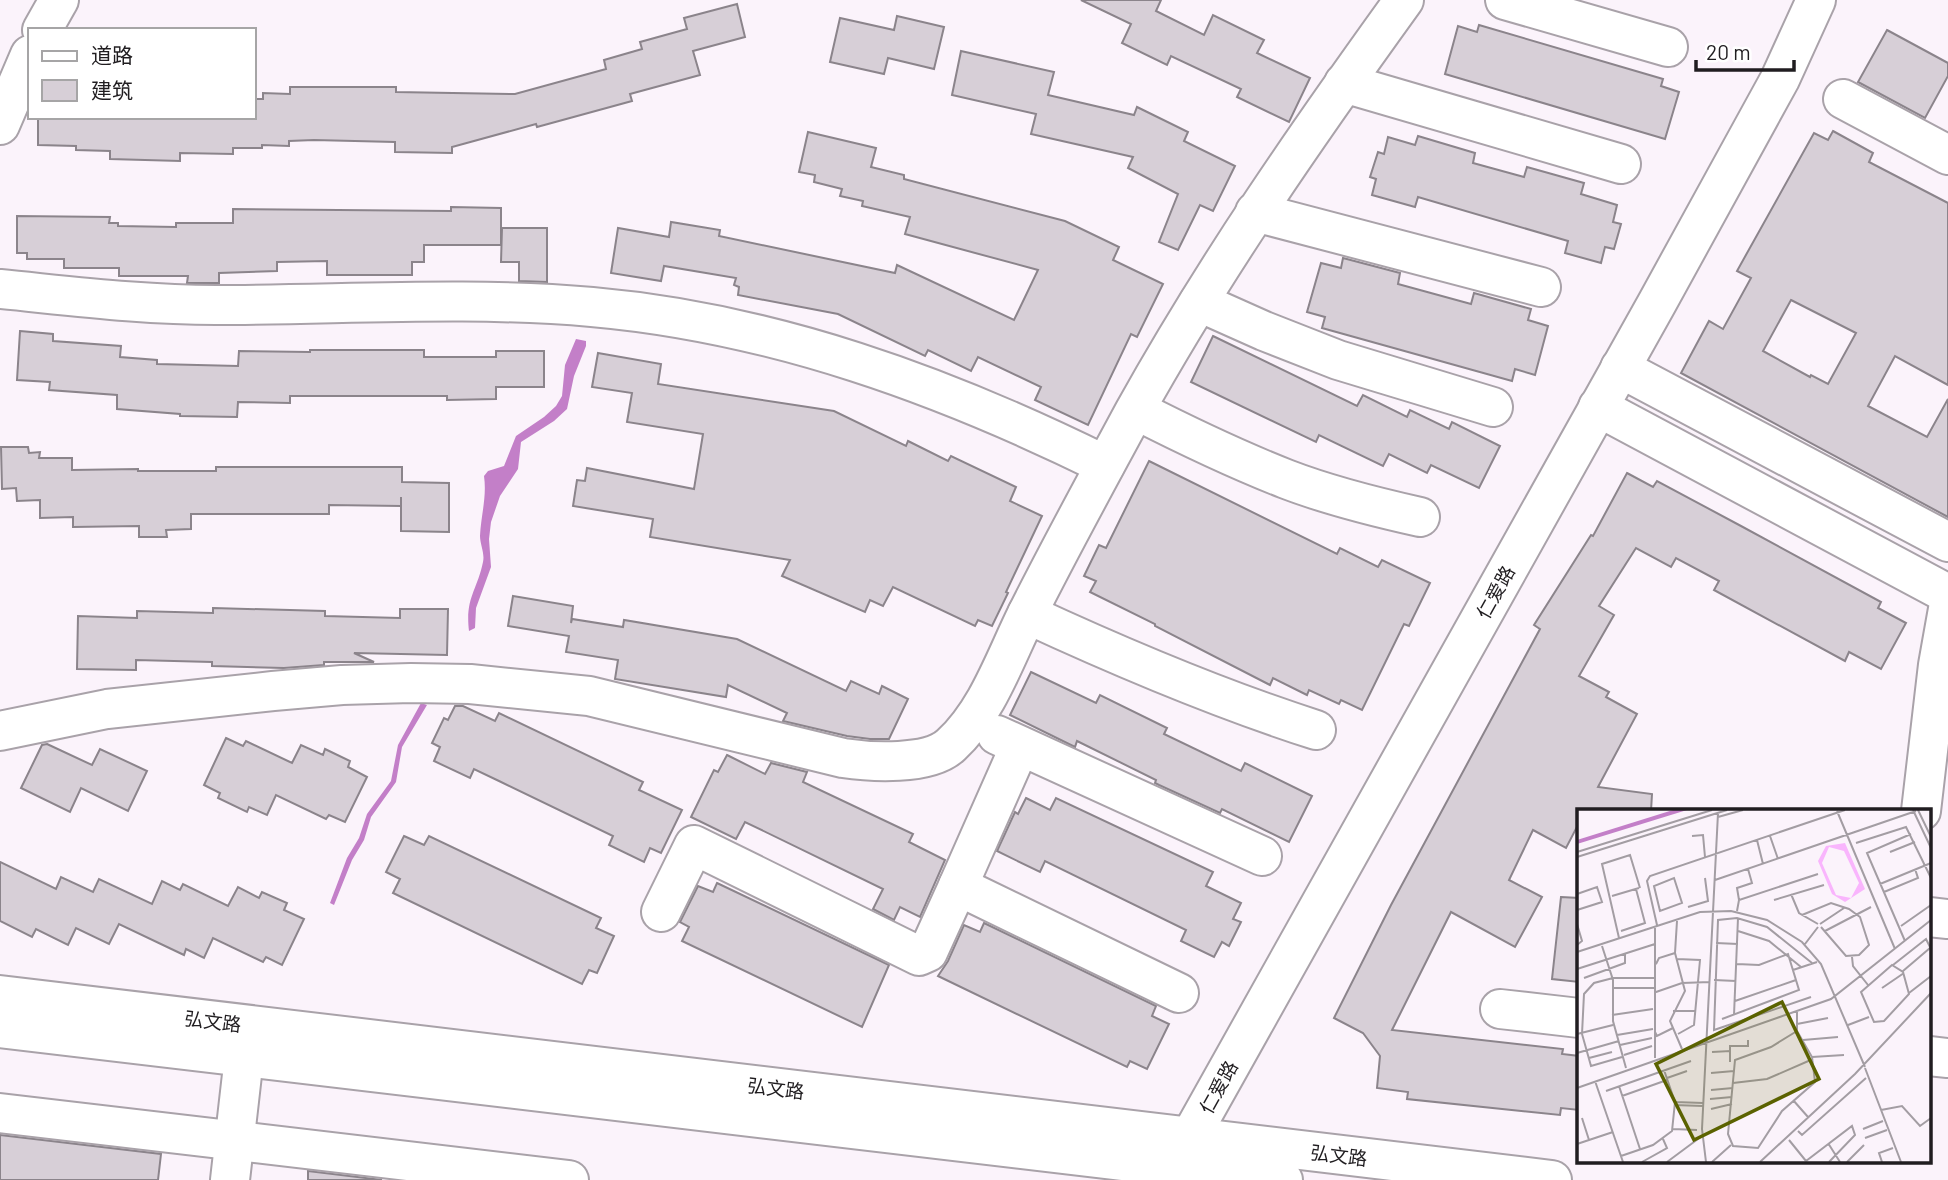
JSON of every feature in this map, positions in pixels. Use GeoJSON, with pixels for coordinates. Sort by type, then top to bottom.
{"type":"FeatureCollection","features":[{"type":"Feature","properties":{"kind":"street"},"geometry":{"type":"LineString","coordinates":[[43,28],[59,0]]}},
{"type":"Feature","properties":{"kind":"street"},"geometry":{"type":"LineString","coordinates":[[0,731],[107,709],[342,685],[411,683],[506,687],[589,696],[843,758],[872,762],[901,761],[949,748],[978,715],[1105,465],[1199,302],[1255,212],[1404,0]]}},
{"type":"Feature","properties":{"kind":"street"},"geometry":{"type":"LineString","coordinates":[[1505,0],[1668,47]]}},
{"type":"Feature","properties":{"kind":"street","name":"仁爱路"},"geometry":{"type":"LineString","coordinates":[[1176,1161],[1780,79],[1816,0]]}},
{"type":"Feature","properties":{"kind":"street"},"geometry":{"type":"LineString","coordinates":[[0,125],[28,60]]}},
{"type":"Feature","properties":{"kind":"street"},"geometry":{"type":"LineString","coordinates":[[1344,83],[1621,164]]}},
{"type":"Feature","properties":{"kind":"street"},"geometry":{"type":"LineString","coordinates":[[1843,99],[1948,155]]}},
{"type":"Feature","properties":{"kind":"street"},"geometry":{"type":"LineString","coordinates":[[1255,212],[1541,287]]}},
{"type":"Feature","properties":{"kind":"street"},"geometry":{"type":"LineString","coordinates":[[0,289],[131,302],[213,305],[531,302],[657,314],[781,339],[872,366],[973,403],[1105,465]]}},
{"type":"Feature","properties":{"kind":"street"},"geometry":{"type":"LineString","coordinates":[[1199,302],[1338,360],[1493,407]]}},
{"type":"Feature","properties":{"kind":"street"},"geometry":{"type":"LineString","coordinates":[[1620,368],[1948,542]]}},
{"type":"Feature","properties":{"kind":"street"},"geometry":{"type":"LineString","coordinates":[[1598,407],[1948,594]]}},
{"type":"Feature","properties":{"kind":"street"},"geometry":{"type":"LineString","coordinates":[[1136,410],[1214,449],[1288,480],[1353,501],[1420,517]]}},
{"type":"Feature","properties":{"kind":"street"},"geometry":{"type":"LineString","coordinates":[[1921,809],[1938,665],[1948,610]]}},
{"type":"Feature","properties":{"kind":"street"},"geometry":{"type":"LineString","coordinates":[[1027,614],[1185,684],[1316,730]]}},
{"type":"Feature","properties":{"kind":"street"},"geometry":{"type":"LineString","coordinates":[[971,723],[1262,856]]}},
{"type":"Feature","properties":{"kind":"street"},"geometry":{"type":"LineString","coordinates":[[661,912],[694,845],[919,956],[928,951],[1020,746]]}},
{"type":"Feature","properties":{"kind":"street"},"geometry":{"type":"LineString","coordinates":[[958,886],[1179,993]]}},
{"type":"Feature","properties":{"kind":"street"},"geometry":{"type":"LineString","coordinates":[[1930,917],[1948,919]]}},
{"type":"Feature","properties":{"kind":"street","name":"弘文路"},"geometry":{"type":"LineString","coordinates":[[0,995],[1176,1161],[1283,1180]]}},
{"type":"Feature","properties":{"kind":"street"},"geometry":{"type":"LineString","coordinates":[[1500,1009],[1577,1018]]}},
{"type":"Feature","properties":{"kind":"street","name":"弘文路"},"geometry":{"type":"LineString","coordinates":[[0,1027],[244,1057],[1176,1161],[1552,1180]]}},
{"type":"Feature","properties":{"kind":"street"},"geometry":{"type":"LineString","coordinates":[[1930,1056],[1948,1058]]}},
{"type":"Feature","properties":{"kind":"street"},"geometry":{"type":"LineString","coordinates":[[230,1180],[244,1057]]}},
{"type":"Feature","properties":{"kind":"street"},"geometry":{"type":"LineString","coordinates":[[0,1113],[569,1180]]}},
{"type":"Feature","properties":{"kind":"shaded area"},"geometry":{"type":"Polygon","coordinates":[[[576,339],[586,341],[586,346],[574,376],[567,409],[554,421],[521,442],[518,469],[500,496],[491,522],[491,567],[476,608],[475,628],[469,631],[470,602],[483,559],[480,536],[484,476],[488,471],[504,466],[516,436],[556,406],[562,396],[565,365],[576,339]]]}},
{"type":"Feature","properties":{"kind":"shaded area"},"geometry":{"type":"Polygon","coordinates":[[[421,703],[427,705],[402,747],[396,782],[371,817],[364,840],[352,860],[334,905],[330,903],[347,858],[359,838],[367,814],[391,781],[398,745],[421,703]]]}},
{"type":"Feature","properties":{"kind":"building"},"geometry":{"type":"Polygon","coordinates":[[[1081,0],[1161,0],[1156,11],[1204,35],[1213,15],[1264,40],[1257,53],[1310,78],[1289,122],[1237,97],[1241,89],[1171,56],[1167,65],[1122,43],[1131,24],[1081,0]]]}},
{"type":"Feature","properties":{"kind":"building"},"geometry":{"type":"Polygon","coordinates":[[[737,4],[745,37],[693,51],[700,75],[630,94],[632,101],[452,147],[452,153],[395,152],[395,142],[314,140],[289,141],[289,146],[233,148],[233,154],[180,153],[180,161],[110,159],[110,151],[76,150],[76,146],[38,145],[38,119],[256,119],[256,99],[263,99],[263,93],[290,94],[290,87],[396,87],[396,92],[515,94],[606,69],[604,60],[642,49],[640,42],[687,29],[684,18],[737,4]]]}},
{"type":"Feature","properties":{"kind":"building"},"geometry":{"type":"Polygon","coordinates":[[[897,16],[944,27],[934,69],[888,58],[884,74],[830,62],[840,18],[894,30],[897,16]]]}},
{"type":"Feature","properties":{"kind":"building"},"geometry":{"type":"Polygon","coordinates":[[[1479,25],[1663,79],[1661,86],[1679,92],[1665,139],[1445,74],[1458,26],[1477,32],[1479,25]]]}},
{"type":"Feature","properties":{"kind":"building"},"geometry":{"type":"Polygon","coordinates":[[[1887,30],[1948,63],[1948,76],[1925,118],[1858,82],[1887,30]]]}},
{"type":"Feature","properties":{"kind":"building"},"geometry":{"type":"Polygon","coordinates":[[[961,51],[1054,72],[1048,95],[1134,115],[1137,107],[1188,132],[1184,141],[1235,166],[1213,211],[1200,205],[1178,250],[1159,242],[1178,194],[1128,168],[1133,157],[1031,134],[1036,114],[952,95],[961,51]]]}},
{"type":"Feature","properties":{"kind":"building"},"geometry":{"type":"Polygon","coordinates":[[[1833,131],[1873,153],[1869,162],[1948,203],[1948,385],[1895,356],[1868,406],[1927,437],[1948,399],[1948,517],[1681,373],[1709,321],[1723,329],[1751,278],[1737,271],[1814,133],[1828,140],[1833,131]],[[1791,300],[1763,351],[1828,384],[1856,333],[1791,300]]]}},
{"type":"Feature","properties":{"kind":"building"},"geometry":{"type":"Polygon","coordinates":[[[808,132],[876,148],[871,167],[904,175],[904,179],[1065,221],[1119,247],[1113,260],[1163,284],[1137,337],[1131,334],[1088,425],[1035,400],[1041,387],[978,357],[971,371],[928,350],[925,356],[838,314],[738,295],[739,287],[734,285],[736,278],[664,266],[661,281],[611,273],[618,228],[669,237],[671,222],[720,230],[719,236],[895,273],[897,265],[1014,320],[1038,270],[905,234],[910,217],[862,206],[863,201],[840,196],[842,189],[814,182],[815,175],[799,172],[808,132]]]}},
{"type":"Feature","properties":{"kind":"building"},"geometry":{"type":"Polygon","coordinates":[[[1418,136],[1475,153],[1473,163],[1524,177],[1527,167],[1584,183],[1581,194],[1617,205],[1613,222],[1621,224],[1614,249],[1605,247],[1601,263],[1565,253],[1568,241],[1418,197],[1415,207],[1372,195],[1376,179],[1370,177],[1378,152],[1384,154],[1388,137],[1415,145],[1418,136]]]}},
{"type":"Feature","properties":{"kind":"building"},"geometry":{"type":"Polygon","coordinates":[[[451,207],[501,208],[501,245],[424,245],[424,262],[412,262],[412,275],[327,275],[327,261],[277,262],[277,271],[219,273],[219,283],[187,283],[188,276],[119,276],[119,268],[64,268],[64,259],[27,259],[27,253],[17,253],[17,216],[110,217],[109,223],[118,223],[118,226],[176,227],[176,223],[233,223],[233,209],[451,211],[451,207]]]}},
{"type":"Feature","properties":{"kind":"building"},"geometry":{"type":"Polygon","coordinates":[[[502,228],[547,228],[547,282],[519,281],[519,262],[501,262],[502,228]]]}},
{"type":"Feature","properties":{"kind":"building"},"geometry":{"type":"Polygon","coordinates":[[[1343,258],[1400,273],[1398,284],[1471,304],[1474,293],[1531,309],[1528,320],[1548,326],[1535,375],[1515,369],[1512,381],[1322,328],[1325,317],[1307,312],[1321,263],[1341,268],[1343,258]]]}},
{"type":"Feature","properties":{"kind":"building"},"geometry":{"type":"Polygon","coordinates":[[[20,331],[53,334],[53,341],[121,346],[120,357],[157,360],[157,364],[238,366],[239,351],[424,350],[424,357],[496,357],[496,351],[544,351],[544,387],[496,387],[496,399],[447,400],[447,396],[290,396],[290,403],[238,402],[237,417],[180,416],[117,409],[117,395],[49,390],[50,382],[17,380],[20,331]]]}},
{"type":"Feature","properties":{"kind":"building"},"geometry":{"type":"Polygon","coordinates":[[[1213,336],[1357,406],[1363,395],[1407,417],[1410,410],[1449,429],[1452,422],[1500,446],[1479,488],[1431,465],[1427,473],[1389,454],[1383,466],[1319,435],[1316,442],[1191,382],[1213,336]]]}},
{"type":"Feature","properties":{"kind":"building"},"geometry":{"type":"Polygon","coordinates":[[[598,353],[661,364],[658,384],[834,411],[906,446],[908,441],[948,461],[951,456],[1016,487],[1010,501],[1042,516],[992,626],[978,620],[975,626],[893,587],[883,606],[870,600],[865,612],[782,576],[790,560],[650,537],[653,519],[573,506],[577,480],[585,481],[587,468],[694,489],[703,434],[627,422],[632,393],[592,387],[598,353]]]}},
{"type":"Feature","properties":{"kind":"building"},"geometry":{"type":"Polygon","coordinates":[[[1,447],[28,447],[29,453],[40,452],[39,458],[72,458],[72,470],[216,471],[216,467],[402,467],[402,482],[449,483],[449,532],[401,531],[401,506],[329,505],[329,514],[191,514],[191,529],[166,530],[167,537],[139,537],[139,526],[73,527],[73,517],[40,518],[40,500],[17,501],[16,488],[2,489],[1,447]]]}},
{"type":"Feature","properties":{"kind":"building"},"geometry":{"type":"Polygon","coordinates":[[[1149,461],[1337,554],[1340,548],[1378,567],[1382,560],[1430,583],[1409,626],[1404,624],[1362,710],[1341,700],[1339,704],[1309,690],[1307,695],[1273,678],[1270,685],[1090,592],[1096,581],[1084,576],[1099,545],[1106,548],[1149,461]]]}},
{"type":"Feature","properties":{"kind":"building"},"geometry":{"type":"Polygon","coordinates":[[[1627,473],[1653,487],[1657,481],[1881,602],[1878,608],[1906,623],[1881,669],[1849,652],[1845,661],[1714,590],[1719,581],[1676,558],[1671,567],[1636,548],[1599,606],[1614,615],[1579,676],[1609,692],[1606,697],[1637,714],[1598,787],[1652,794],[1651,809],[1577,809],[1577,827],[1566,848],[1533,830],[1509,880],[1542,897],[1515,947],[1451,912],[1392,1030],[1563,1049],[1562,1054],[1577,1056],[1577,1110],[1561,1108],[1560,1115],[1407,1099],[1408,1092],[1377,1088],[1380,1056],[1363,1033],[1334,1018],[1391,905],[1540,629],[1534,625],[1591,535],[1593,536],[1627,473]]]}},
{"type":"Feature","properties":{"kind":"building"},"geometry":{"type":"Polygon","coordinates":[[[513,596],[573,606],[571,623],[572,619],[623,627],[624,620],[737,639],[846,691],[851,681],[879,694],[882,686],[908,699],[889,739],[870,739],[783,721],[787,713],[728,685],[726,697],[615,679],[618,660],[566,652],[569,636],[508,626],[513,596]]]}},
{"type":"Feature","properties":{"kind":"building"},"geometry":{"type":"Polygon","coordinates":[[[213,608],[325,611],[325,616],[400,618],[400,609],[448,609],[447,655],[354,653],[374,662],[324,662],[324,665],[284,668],[212,666],[212,662],[136,660],[136,670],[77,669],[78,616],[137,618],[137,611],[213,613],[213,608]]]}},
{"type":"Feature","properties":{"kind":"building"},"geometry":{"type":"Polygon","coordinates":[[[1031,672],[1096,703],[1100,695],[1167,728],[1164,734],[1241,771],[1245,763],[1312,796],[1289,842],[1222,809],[1220,813],[1159,785],[1155,783],[1156,780],[1077,741],[1075,747],[1010,715],[1031,672]]]}},
{"type":"Feature","properties":{"kind":"building"},"geometry":{"type":"Polygon","coordinates":[[[455,706],[463,706],[495,721],[499,713],[643,782],[639,790],[682,810],[661,853],[650,848],[644,862],[609,845],[613,836],[499,781],[474,769],[470,778],[434,761],[440,747],[432,743],[444,718],[448,720],[455,706]]]}},
{"type":"Feature","properties":{"kind":"building"},"geometry":{"type":"Polygon","coordinates":[[[226,738],[243,746],[246,741],[292,763],[301,745],[323,755],[325,749],[350,761],[348,767],[367,777],[345,822],[329,815],[326,819],[276,795],[267,815],[249,807],[247,812],[218,798],[220,793],[204,785],[226,738]]]}},
{"type":"Feature","properties":{"kind":"building"},"geometry":{"type":"Polygon","coordinates":[[[47,744],[92,765],[100,749],[147,771],[128,811],[81,788],[70,812],[21,788],[42,745],[47,744]]]}},
{"type":"Feature","properties":{"kind":"building"},"geometry":{"type":"Polygon","coordinates":[[[727,755],[765,774],[771,763],[807,772],[803,782],[913,834],[909,842],[945,860],[920,917],[900,907],[894,920],[873,909],[883,889],[745,822],[736,839],[691,817],[714,770],[718,772],[727,755]]]}},
{"type":"Feature","properties":{"kind":"building"},"geometry":{"type":"Polygon","coordinates":[[[1026,798],[1050,810],[1056,798],[1213,872],[1206,886],[1241,903],[1233,919],[1241,922],[1229,946],[1222,942],[1214,957],[1181,941],[1186,930],[1045,861],[1040,872],[997,851],[1015,812],[1018,814],[1026,798]]]}},
{"type":"Feature","properties":{"kind":"building"},"geometry":{"type":"Polygon","coordinates":[[[404,836],[424,845],[429,836],[601,918],[596,928],[614,936],[597,973],[589,970],[582,984],[393,893],[400,879],[386,872],[404,836]]]}},
{"type":"Feature","properties":{"kind":"building"},"geometry":{"type":"Polygon","coordinates":[[[0,862],[56,889],[61,877],[93,892],[99,879],[152,904],[162,881],[180,890],[183,884],[228,906],[238,887],[259,898],[262,892],[287,903],[284,910],[304,919],[282,965],[266,957],[263,962],[213,938],[204,958],[186,949],[184,955],[119,924],[109,944],[76,928],[68,945],[36,929],[32,937],[0,921],[0,862]]]}},
{"type":"Feature","properties":{"kind":"building"},"geometry":{"type":"Polygon","coordinates":[[[717,883],[889,965],[862,1027],[682,941],[689,927],[680,922],[698,886],[713,892],[717,883]]]}},
{"type":"Feature","properties":{"kind":"building"},"geometry":{"type":"Polygon","coordinates":[[[1561,897],[1577,898],[1577,982],[1552,979],[1561,897]]]}},
{"type":"Feature","properties":{"kind":"building"},"geometry":{"type":"Polygon","coordinates":[[[984,923],[1156,1006],[1152,1016],[1169,1024],[1147,1069],[1130,1061],[1127,1067],[938,976],[964,925],[980,932],[984,923]]]}},
{"type":"Feature","properties":{"kind":"building"},"geometry":{"type":"Polygon","coordinates":[[[0,1135],[161,1154],[158,1180],[0,1180],[0,1135]]]}},
{"type":"Feature","properties":{"kind":"building"},"geometry":{"type":"Polygon","coordinates":[[[308,1171],[382,1180],[308,1180],[308,1171]]]}}]}
